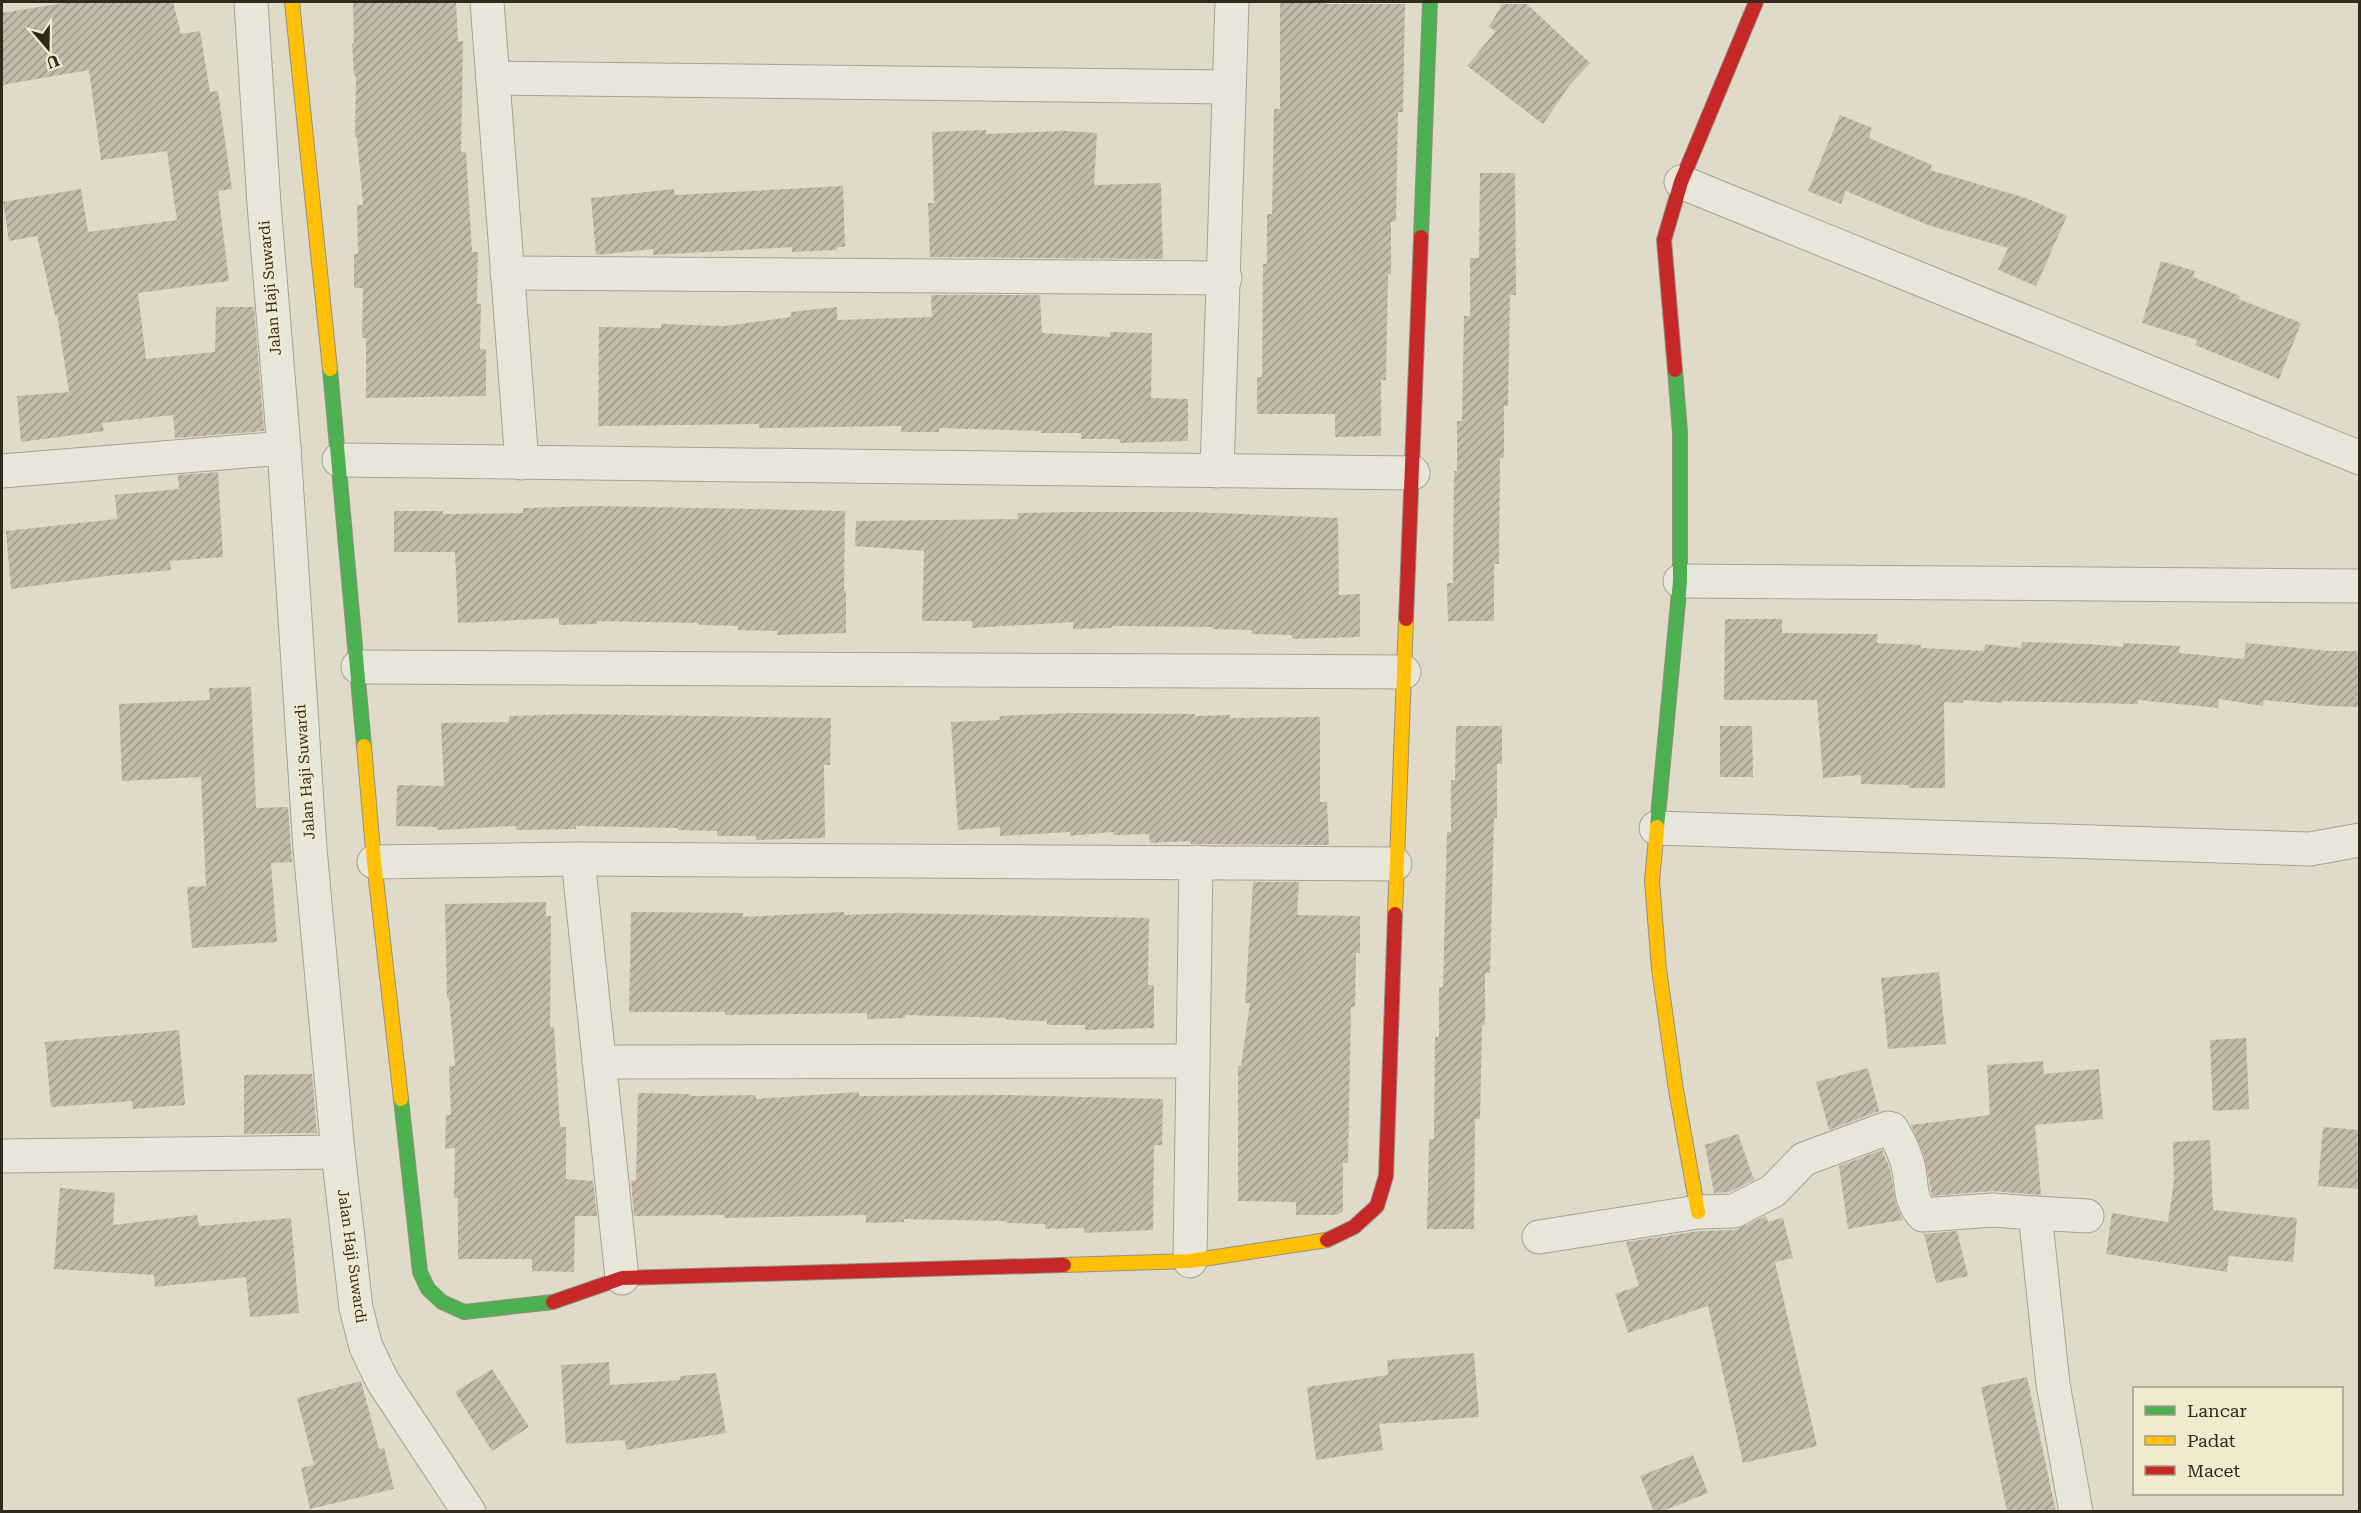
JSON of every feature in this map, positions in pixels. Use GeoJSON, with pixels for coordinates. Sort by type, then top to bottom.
{"type":"FeatureCollection","features":[{"type":"Feature","properties":{"kind":"street","name":"Jalan Haji Suwardi"},"geometry":{"type":"LineString","coordinates":[[251,2],[264,204],[284,448],[310,849],[338,1152],[357,1308],[366,1347],[383,1382],[469,1512]]}},
{"type":"Feature","properties":{"kind":"street"},"geometry":{"type":"LineString","coordinates":[[292,2],[339,460],[374,862],[420,1272],[428,1289],[442,1302],[464,1312],[547,1304],[622,1278],[1190,1261],[1323,1242],[1354,1227],[1377,1206],[1386,1176],[1395,864],[1413,473],[1430,2]]}},
{"type":"Feature","properties":{"kind":"street"},"geometry":{"type":"LineString","coordinates":[[487,2],[522,464]]}},
{"type":"Feature","properties":{"kind":"street"},"geometry":{"type":"LineString","coordinates":[[1217,471],[1225,278],[1232,2]]}},
{"type":"Feature","properties":{"kind":"street"},"geometry":{"type":"LineString","coordinates":[[1698,1212],[1676,1090],[1659,969],[1652,881],[1680,581],[1680,432],[1664,240],[1680,182],[1756,2]]}},
{"type":"Feature","properties":{"kind":"street"},"geometry":{"type":"LineString","coordinates":[[493,78],[1229,87]]}},
{"type":"Feature","properties":{"kind":"street"},"geometry":{"type":"LineString","coordinates":[[1680,182],[2360,458]]}},
{"type":"Feature","properties":{"kind":"street"},"geometry":{"type":"LineString","coordinates":[[507,273],[1225,278]]}},
{"type":"Feature","properties":{"kind":"street"},"geometry":{"type":"LineString","coordinates":[[2,471],[284,448]]}},
{"type":"Feature","properties":{"kind":"street"},"geometry":{"type":"LineString","coordinates":[[339,460],[1413,473]]}},
{"type":"Feature","properties":{"kind":"street"},"geometry":{"type":"LineString","coordinates":[[1680,581],[2360,586]]}},
{"type":"Feature","properties":{"kind":"street"},"geometry":{"type":"LineString","coordinates":[[358,667],[1404,672]]}},
{"type":"Feature","properties":{"kind":"street"},"geometry":{"type":"LineString","coordinates":[[1656,828],[2310,849],[2360,840]]}},
{"type":"Feature","properties":{"kind":"street"},"geometry":{"type":"LineString","coordinates":[[374,862],[578,859],[1395,864]]}},
{"type":"Feature","properties":{"kind":"street"},"geometry":{"type":"LineString","coordinates":[[578,859],[622,1278]]}},
{"type":"Feature","properties":{"kind":"street"},"geometry":{"type":"LineString","coordinates":[[1190,1261],[1196,862]]}},
{"type":"Feature","properties":{"kind":"street"},"geometry":{"type":"LineString","coordinates":[[599,1062],[1193,1061]]}},
{"type":"Feature","properties":{"kind":"street"},"geometry":{"type":"LineString","coordinates":[[1539,1237],[1698,1212],[1734,1211],[1773,1191],[1803,1159],[1888,1128],[1892,1129],[1896,1136],[1909,1167],[1912,1197],[1916,1208],[1923,1215],[1993,1210],[2087,1216]]}},
{"type":"Feature","properties":{"kind":"street"},"geometry":{"type":"LineString","coordinates":[[2,1156],[338,1152]]}},
{"type":"Feature","properties":{"kind":"street"},"geometry":{"type":"LineString","coordinates":[[2035,1213],[2053,1384],[2076,1512]]}},
{"type":"Feature","properties":{"kind":"building"},"geometry":{"type":"Polygon","coordinates":[[[69,2],[173,2],[181,34],[200,31],[210,92],[218,91],[232,189],[218,191],[229,281],[138,293],[146,359],[215,352],[216,307],[254,307],[264,431],[175,438],[173,415],[102,423],[104,431],[21,442],[17,396],[69,392],[57,315],[55,315],[37,236],[9,241],[3,202],[81,189],[88,232],[177,220],[167,151],[101,160],[89,70],[2,85],[2,13],[69,2]]]}},
{"type":"Feature","properties":{"kind":"building"},"geometry":{"type":"Polygon","coordinates":[[[353,2],[456,2],[458,42],[463,41],[461,152],[466,152],[472,252],[478,252],[477,304],[481,304],[480,349],[486,349],[486,396],[366,398],[366,338],[362,338],[363,288],[354,288],[354,254],[358,254],[357,205],[363,205],[357,137],[355,137],[356,76],[354,76],[352,44],[354,43],[353,2]]]}},
{"type":"Feature","properties":{"kind":"building"},"geometry":{"type":"Polygon","coordinates":[[[1280,2],[1405,4],[1403,112],[1398,112],[1396,221],[1391,222],[1386,380],[1381,380],[1381,436],[1335,437],[1335,414],[1257,414],[1257,377],[1262,377],[1263,264],[1267,264],[1267,214],[1272,214],[1274,109],[1280,109],[1280,2]]]}},
{"type":"Feature","properties":{"kind":"building"},"geometry":{"type":"Polygon","coordinates":[[[1502,4],[1527,4],[1590,63],[1569,86],[1543,124],[1467,66],[1496,31],[1489,27],[1502,4]]]}},
{"type":"Feature","properties":{"kind":"building"},"geometry":{"type":"Polygon","coordinates":[[[1840,115],[1872,128],[1869,138],[1932,165],[1930,170],[2026,198],[2067,216],[2036,286],[1998,270],[2008,248],[1928,225],[1846,191],[1841,204],[1808,191],[1840,115]]]}},
{"type":"Feature","properties":{"kind":"building"},"geometry":{"type":"Polygon","coordinates":[[[986,130],[986,134],[1063,131],[1097,133],[1094,185],[1161,183],[1163,259],[930,257],[928,203],[934,203],[932,132],[986,130]]]}},
{"type":"Feature","properties":{"kind":"building"},"geometry":{"type":"Polygon","coordinates":[[[1480,173],[1515,173],[1516,295],[1510,295],[1508,406],[1504,406],[1504,458],[1500,458],[1499,564],[1494,564],[1494,621],[1448,621],[1447,583],[1453,583],[1457,421],[1462,421],[1464,316],[1470,316],[1470,258],[1479,258],[1480,173]]]}},
{"type":"Feature","properties":{"kind":"building"},"geometry":{"type":"Polygon","coordinates":[[[843,186],[845,247],[837,247],[837,250],[792,252],[792,247],[653,255],[653,249],[596,255],[591,198],[674,189],[675,195],[843,186]]]}},
{"type":"Feature","properties":{"kind":"building"},"geometry":{"type":"Polygon","coordinates":[[[2161,261],[2195,271],[2193,277],[2240,296],[2238,299],[2301,323],[2279,379],[2195,345],[2198,340],[2142,323],[2161,261]]]}},
{"type":"Feature","properties":{"kind":"building"},"geometry":{"type":"Polygon","coordinates":[[[931,295],[1040,295],[1042,333],[1110,337],[1110,332],[1152,333],[1151,398],[1188,399],[1188,441],[1120,443],[1119,439],[1081,439],[1081,433],[1041,433],[1041,431],[939,428],[939,432],[901,432],[901,426],[759,428],[759,424],[598,426],[599,327],[661,328],[661,324],[724,326],[791,317],[791,312],[837,307],[837,320],[932,317],[931,295]]]}},
{"type":"Feature","properties":{"kind":"building"},"geometry":{"type":"Polygon","coordinates":[[[218,472],[223,557],[170,561],[171,570],[11,589],[6,531],[117,519],[115,495],[179,489],[178,475],[218,472]]]}},
{"type":"Feature","properties":{"kind":"building"},"geometry":{"type":"Polygon","coordinates":[[[596,506],[845,511],[846,633],[777,635],[777,631],[738,630],[738,626],[699,625],[699,623],[597,621],[597,624],[559,625],[559,618],[458,623],[455,552],[394,552],[394,511],[443,511],[443,514],[523,513],[523,508],[596,506]]]}},
{"type":"Feature","properties":{"kind":"building"},"geometry":{"type":"Polygon","coordinates":[[[1192,512],[1338,518],[1339,595],[1360,594],[1360,637],[1292,639],[1292,635],[1252,634],[1252,630],[1213,629],[1213,627],[1112,626],[1112,628],[1073,629],[1073,622],[972,628],[972,621],[922,621],[924,551],[855,546],[856,521],[1018,519],[1017,513],[1192,512]]]}},
{"type":"Feature","properties":{"kind":"building"},"geometry":{"type":"Polygon","coordinates":[[[1725,619],[1782,619],[1782,633],[1878,634],[1877,643],[1921,645],[1921,648],[1984,651],[1985,644],[2021,648],[2022,642],[2123,647],[2123,643],[2180,646],[2179,653],[2244,659],[2246,643],[2329,651],[2360,651],[2360,707],[2264,700],[2263,706],[2219,699],[2218,708],[2138,700],[2138,704],[2002,701],[2002,703],[1963,700],[1963,703],[1944,702],[1945,788],[1861,784],[1861,775],[1823,778],[1817,700],[1724,700],[1725,619]]]}},
{"type":"Feature","properties":{"kind":"building"},"geometry":{"type":"Polygon","coordinates":[[[251,687],[256,808],[288,807],[292,862],[271,863],[277,942],[192,948],[187,887],[206,886],[201,777],[122,781],[119,704],[210,700],[209,688],[251,687]]]}},
{"type":"Feature","properties":{"kind":"building"},"geometry":{"type":"Polygon","coordinates":[[[1070,713],[1230,715],[1230,718],[1320,717],[1320,802],[1327,802],[1329,845],[1191,844],[1190,841],[1150,843],[1149,834],[1113,835],[1113,832],[1070,836],[1070,832],[1000,836],[1000,827],[958,830],[951,722],[1000,720],[999,716],[1070,713]]]}},
{"type":"Feature","properties":{"kind":"building"},"geometry":{"type":"Polygon","coordinates":[[[580,714],[831,718],[830,765],[824,765],[825,838],[756,840],[756,836],[717,836],[717,831],[677,830],[678,828],[576,826],[576,829],[516,830],[516,826],[437,830],[437,827],[396,826],[397,785],[444,786],[441,723],[509,722],[509,716],[580,714]]]}},
{"type":"Feature","properties":{"kind":"building"},"geometry":{"type":"Polygon","coordinates":[[[1456,726],[1502,726],[1502,764],[1497,764],[1497,818],[1494,818],[1490,973],[1485,973],[1480,1119],[1475,1119],[1474,1229],[1427,1229],[1429,1139],[1434,1139],[1435,1037],[1439,1037],[1439,988],[1443,987],[1447,832],[1451,832],[1451,780],[1455,780],[1456,726]]]}},
{"type":"Feature","properties":{"kind":"building"},"geometry":{"type":"Polygon","coordinates":[[[1720,726],[1752,726],[1753,777],[1720,777],[1720,726]]]}},
{"type":"Feature","properties":{"kind":"building"},"geometry":{"type":"Polygon","coordinates":[[[1253,882],[1299,882],[1297,915],[1360,916],[1360,953],[1356,953],[1355,1007],[1351,1007],[1348,1163],[1343,1163],[1343,1212],[1336,1215],[1296,1215],[1296,1202],[1238,1201],[1238,1066],[1241,1066],[1250,1003],[1245,1003],[1253,882]]]}},
{"type":"Feature","properties":{"kind":"building"},"geometry":{"type":"Polygon","coordinates":[[[546,902],[546,916],[551,916],[550,1027],[554,1027],[560,1127],[566,1127],[566,1179],[593,1181],[597,1216],[575,1216],[574,1272],[532,1271],[532,1259],[458,1259],[458,1198],[454,1198],[455,1148],[445,1149],[446,1115],[451,1115],[449,1066],[455,1066],[449,998],[447,998],[445,904],[546,902]]]}},
{"type":"Feature","properties":{"kind":"building"},"geometry":{"type":"Polygon","coordinates":[[[631,912],[743,913],[743,917],[844,912],[845,915],[898,913],[1149,918],[1148,985],[1154,985],[1154,1028],[1085,1030],[1085,1025],[1047,1025],[1047,1021],[1006,1020],[1006,1018],[905,1015],[905,1018],[867,1019],[867,1013],[725,1015],[725,1012],[629,1012],[631,912]]]}},
{"type":"Feature","properties":{"kind":"building"},"geometry":{"type":"Polygon","coordinates":[[[1939,972],[1946,1044],[1888,1049],[1881,978],[1939,972]]]}},
{"type":"Feature","properties":{"kind":"building"},"geometry":{"type":"Polygon","coordinates":[[[179,1030],[185,1105],[133,1109],[132,1101],[51,1107],[45,1042],[179,1030]]]}},
{"type":"Feature","properties":{"kind":"building"},"geometry":{"type":"Polygon","coordinates":[[[2246,1038],[2249,1109],[2213,1111],[2210,1040],[2246,1038]]]}},
{"type":"Feature","properties":{"kind":"building"},"geometry":{"type":"Polygon","coordinates":[[[2043,1061],[2044,1074],[2099,1069],[2103,1119],[2035,1125],[2041,1195],[1992,1191],[1932,1196],[1924,1155],[1911,1125],[1990,1115],[1987,1065],[2043,1061]]]}},
{"type":"Feature","properties":{"kind":"building"},"geometry":{"type":"Polygon","coordinates":[[[1868,1068],[1879,1111],[1829,1130],[1816,1082],[1868,1068]]]}},
{"type":"Feature","properties":{"kind":"building"},"geometry":{"type":"Polygon","coordinates":[[[312,1074],[317,1133],[244,1134],[244,1075],[312,1074]]]}},
{"type":"Feature","properties":{"kind":"building"},"geometry":{"type":"Polygon","coordinates":[[[859,1092],[859,1096],[1008,1095],[1163,1099],[1162,1145],[1154,1145],[1153,1230],[1084,1233],[1084,1228],[1045,1229],[1045,1224],[1006,1223],[1006,1221],[904,1219],[904,1222],[866,1223],[866,1215],[724,1218],[724,1215],[634,1216],[631,1181],[636,1180],[638,1093],[691,1094],[691,1096],[756,1095],[756,1099],[859,1092]]]}},
{"type":"Feature","properties":{"kind":"building"},"geometry":{"type":"Polygon","coordinates":[[[2323,1127],[2360,1130],[2360,1189],[2318,1186],[2323,1127]]]}},
{"type":"Feature","properties":{"kind":"building"},"geometry":{"type":"Polygon","coordinates":[[[1738,1134],[1754,1180],[1729,1192],[1714,1193],[1705,1145],[1738,1134]]]}},
{"type":"Feature","properties":{"kind":"building"},"geometry":{"type":"Polygon","coordinates":[[[2210,1140],[2213,1210],[2297,1218],[2293,1262],[2229,1256],[2227,1272],[2106,1254],[2112,1213],[2168,1222],[2174,1180],[2173,1142],[2210,1140]]]}},
{"type":"Feature","properties":{"kind":"building"},"geometry":{"type":"Polygon","coordinates":[[[1882,1150],[1890,1169],[1896,1204],[1903,1220],[1848,1229],[1839,1166],[1882,1150]]]}},
{"type":"Feature","properties":{"kind":"building"},"geometry":{"type":"Polygon","coordinates":[[[60,1188],[115,1193],[113,1225],[197,1215],[199,1226],[291,1218],[299,1313],[250,1317],[246,1277],[155,1287],[154,1275],[54,1269],[60,1188]]]}},
{"type":"Feature","properties":{"kind":"building"},"geometry":{"type":"Polygon","coordinates":[[[1766,1216],[1768,1222],[1783,1218],[1793,1258],[1775,1262],[1817,1446],[1743,1463],[1708,1306],[1628,1333],[1615,1294],[1639,1286],[1626,1242],[1700,1231],[1735,1230],[1766,1216]]]}},
{"type":"Feature","properties":{"kind":"building"},"geometry":{"type":"Polygon","coordinates":[[[1957,1231],[1968,1276],[1936,1283],[1924,1234],[1957,1231]]]}},
{"type":"Feature","properties":{"kind":"building"},"geometry":{"type":"Polygon","coordinates":[[[1474,1353],[1479,1417],[1379,1424],[1383,1450],[1316,1460],[1307,1387],[1388,1375],[1387,1360],[1474,1353]]]}},
{"type":"Feature","properties":{"kind":"building"},"geometry":{"type":"Polygon","coordinates":[[[609,1362],[610,1385],[680,1380],[680,1376],[716,1373],[726,1433],[626,1450],[625,1440],[566,1444],[561,1365],[609,1362]]]}},
{"type":"Feature","properties":{"kind":"building"},"geometry":{"type":"Polygon","coordinates":[[[492,1369],[529,1427],[492,1451],[455,1392],[492,1369]]]}},
{"type":"Feature","properties":{"kind":"building"},"geometry":{"type":"Polygon","coordinates":[[[2027,1377],[2056,1512],[2007,1512],[1981,1387],[2027,1377]]]}},
{"type":"Feature","properties":{"kind":"building"},"geometry":{"type":"Polygon","coordinates":[[[361,1381],[379,1449],[384,1448],[394,1489],[310,1509],[301,1468],[314,1465],[297,1398],[361,1381]]]}},
{"type":"Feature","properties":{"kind":"building"},"geometry":{"type":"Polygon","coordinates":[[[1693,1455],[1708,1493],[1660,1512],[1654,1512],[1640,1476],[1693,1455]]]}},
{"type":"Feature","properties":{"kind":"traffic: fast"},"geometry":{"type":"LineString","coordinates":[[1421,237],[1430,2]]}},
{"type":"Feature","properties":{"kind":"traffic: fast"},"geometry":{"type":"LineString","coordinates":[[330,369],[364,746]]}},
{"type":"Feature","properties":{"kind":"traffic: fast"},"geometry":{"type":"LineString","coordinates":[[1657,827],[1680,581],[1680,432],[1675,370]]}},
{"type":"Feature","properties":{"kind":"traffic: fast"},"geometry":{"type":"LineString","coordinates":[[401,1099],[420,1272],[428,1289],[442,1302],[464,1312],[553,1302]]}},
{"type":"Feature","properties":{"kind":"traffic: slow"},"geometry":{"type":"LineString","coordinates":[[292,2],[330,369]]}},
{"type":"Feature","properties":{"kind":"traffic: slow"},"geometry":{"type":"LineString","coordinates":[[1395,914],[1406,619]]}},
{"type":"Feature","properties":{"kind":"traffic: slow"},"geometry":{"type":"LineString","coordinates":[[364,746],[374,862],[401,1099]]}},
{"type":"Feature","properties":{"kind":"traffic: slow"},"geometry":{"type":"LineString","coordinates":[[1657,827],[1652,881],[1659,969],[1676,1090],[1698,1212]]}},
{"type":"Feature","properties":{"kind":"traffic: slow"},"geometry":{"type":"LineString","coordinates":[[1064,1265],[1190,1261],[1327,1240]]}},
{"type":"Feature","properties":{"kind":"traffic: jam"},"geometry":{"type":"LineString","coordinates":[[1675,370],[1664,240],[1681,182],[1756,2]]}},
{"type":"Feature","properties":{"kind":"traffic: jam"},"geometry":{"type":"LineString","coordinates":[[1406,619],[1421,237]]}},
{"type":"Feature","properties":{"kind":"traffic: jam"},"geometry":{"type":"LineString","coordinates":[[1327,1240],[1354,1227],[1377,1206],[1386,1176],[1395,914]]}},
{"type":"Feature","properties":{"kind":"traffic: jam"},"geometry":{"type":"LineString","coordinates":[[553,1302],[622,1278],[1064,1265]]}}]}
